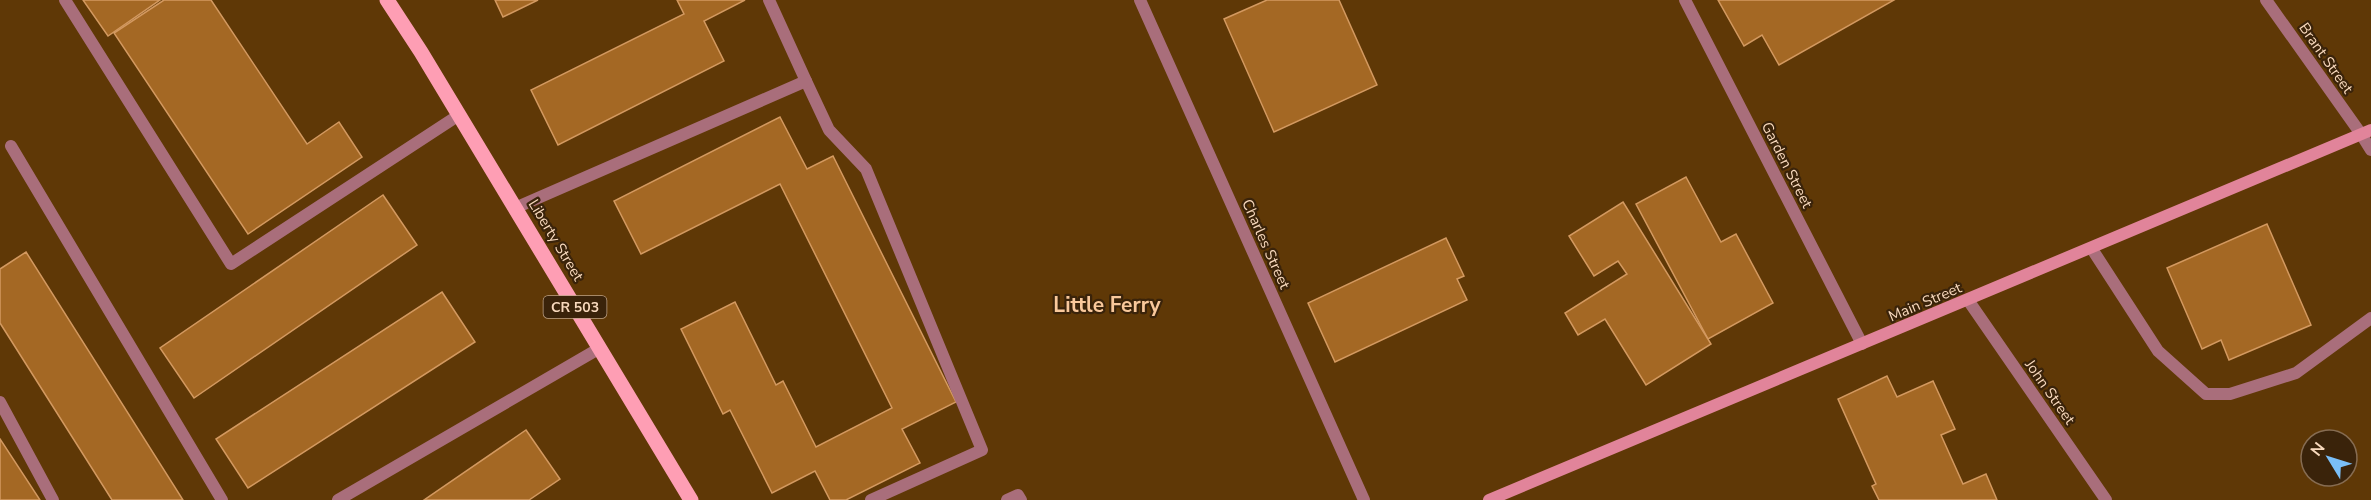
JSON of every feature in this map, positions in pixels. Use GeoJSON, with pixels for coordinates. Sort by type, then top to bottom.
{"type":"FeatureCollection","features":[{"type":"Feature","properties":{"kind":"main road","name":"Liberty Street"},"geometry":{"type":"LineString","coordinates":[[387,0],[691,500]]}},
{"type":"Feature","properties":{"kind":"street"},"geometry":{"type":"LineString","coordinates":[[65,0],[231,264],[459,115]]}},
{"type":"Feature","properties":{"kind":"street"},"geometry":{"type":"LineString","coordinates":[[769,0],[829,130],[866,169],[982,450],[871,500]]}},
{"type":"Feature","properties":{"kind":"street","name":"Charles Street"},"geometry":{"type":"LineString","coordinates":[[1140,0],[1364,500]]}},
{"type":"Feature","properties":{"kind":"street","name":"Garden Street"},"geometry":{"type":"LineString","coordinates":[[1685,0],[1863,344]]}},
{"type":"Feature","properties":{"kind":"street","name":"Brant Street"},"geometry":{"type":"LineString","coordinates":[[2266,0],[2366,132],[2371,150]]}},
{"type":"Feature","properties":{"kind":"street"},"geometry":{"type":"LineString","coordinates":[[515,208],[806,81]]}},
{"type":"Feature","properties":{"kind":"street","name":"Main Street"},"geometry":{"type":"LineString","coordinates":[[1489,500],[2092,249],[2366,132]]}},
{"type":"Feature","properties":{"kind":"street"},"geometry":{"type":"LineString","coordinates":[[11,146],[222,500]]}},
{"type":"Feature","properties":{"kind":"street"},"geometry":{"type":"LineString","coordinates":[[2092,249],[2158,351],[2206,394],[2230,394],[2296,374],[2371,318]]}},
{"type":"Feature","properties":{"kind":"street","name":"John Street"},"geometry":{"type":"LineString","coordinates":[[1968,300],[2106,500]]}},
{"type":"Feature","properties":{"kind":"street"},"geometry":{"type":"LineString","coordinates":[[338,500],[600,348]]}},
{"type":"Feature","properties":{"kind":"street"},"geometry":{"type":"LineString","coordinates":[[0,402],[53,500]]}},
{"type":"Feature","properties":{"kind":"street"},"geometry":{"type":"LineString","coordinates":[[1007,500],[1018,495],[1021,500]]}},
{"type":"Feature","properties":{"kind":"building"},"geometry":{"type":"Polygon","coordinates":[[[83,0],[160,0],[108,36],[83,0]]]}},
{"type":"Feature","properties":{"kind":"building"},"geometry":{"type":"Polygon","coordinates":[[[164,0],[211,0],[307,144],[339,122],[362,157],[248,234],[114,33],[164,0]]]}},
{"type":"Feature","properties":{"kind":"building"},"geometry":{"type":"Polygon","coordinates":[[[495,0],[538,0],[503,17],[495,0]]]}},
{"type":"Feature","properties":{"kind":"building"},"geometry":{"type":"Polygon","coordinates":[[[677,0],[745,0],[704,21],[724,61],[558,145],[531,90],[684,14],[677,0]]]}},
{"type":"Feature","properties":{"kind":"building"},"geometry":{"type":"Polygon","coordinates":[[[1267,0],[1339,0],[1377,85],[1274,132],[1224,19],[1267,0]]]}},
{"type":"Feature","properties":{"kind":"building"},"geometry":{"type":"Polygon","coordinates":[[[1718,0],[1894,0],[1779,65],[1762,35],[1744,46],[1718,0]]]}},
{"type":"Feature","properties":{"kind":"building"},"geometry":{"type":"Polygon","coordinates":[[[780,117],[807,169],[833,156],[956,402],[902,429],[920,463],[846,500],[830,500],[815,471],[772,493],[730,410],[723,414],[681,329],[735,302],[776,385],[783,381],[816,447],[892,408],[780,184],[641,254],[614,201],[780,117]]]}},
{"type":"Feature","properties":{"kind":"building"},"geometry":{"type":"Polygon","coordinates":[[[1686,177],[1721,242],[1736,234],[1773,303],[1708,339],[1636,204],[1686,177]]]}},
{"type":"Feature","properties":{"kind":"building"},"geometry":{"type":"Polygon","coordinates":[[[383,195],[417,245],[194,398],[160,348],[383,195]]]}},
{"type":"Feature","properties":{"kind":"building"},"geometry":{"type":"Polygon","coordinates":[[[1623,202],[1711,344],[1646,385],[1605,319],[1578,335],[1565,313],[1627,274],[1618,261],[1594,276],[1569,236],[1623,202]]]}},
{"type":"Feature","properties":{"kind":"building"},"geometry":{"type":"Polygon","coordinates":[[[2267,224],[2311,325],[2229,360],[2221,340],[2202,349],[2167,268],[2267,224]]]}},
{"type":"Feature","properties":{"kind":"building"},"geometry":{"type":"Polygon","coordinates":[[[1446,238],[1464,276],[1457,279],[1467,300],[1335,362],[1308,303],[1446,238]]]}},
{"type":"Feature","properties":{"kind":"building"},"geometry":{"type":"Polygon","coordinates":[[[26,252],[183,500],[112,500],[0,323],[0,269],[26,252]]]}},
{"type":"Feature","properties":{"kind":"building"},"geometry":{"type":"Polygon","coordinates":[[[442,292],[475,342],[248,488],[216,439],[442,292]]]}},
{"type":"Feature","properties":{"kind":"building"},"geometry":{"type":"Polygon","coordinates":[[[1887,376],[1897,397],[1933,381],[1955,429],[1941,435],[1963,484],[1986,474],[1997,500],[1879,500],[1872,486],[1876,484],[1838,399],[1887,376]]]}},
{"type":"Feature","properties":{"kind":"building"},"geometry":{"type":"Polygon","coordinates":[[[526,430],[560,479],[529,500],[424,500],[526,430]]]}},
{"type":"Feature","properties":{"kind":"building"},"geometry":{"type":"Polygon","coordinates":[[[0,439],[40,500],[0,500],[0,439]]]}},
{"type":"Feature","properties":{"kind":"district","name":"Little Ferry"},"geometry":{"type":"Point","coordinates":[1107,305]}}]}
